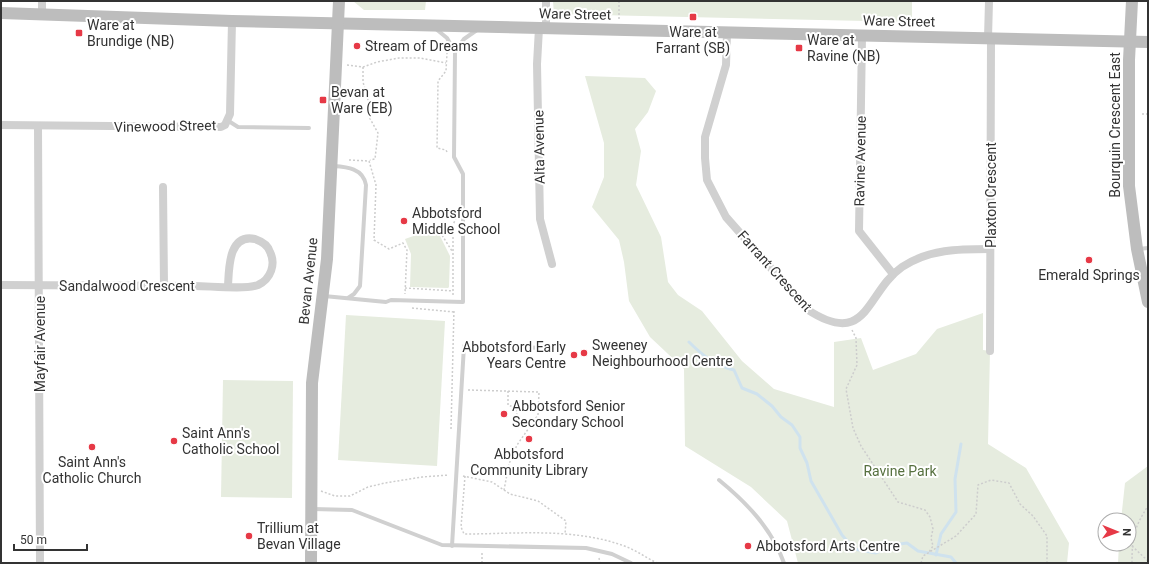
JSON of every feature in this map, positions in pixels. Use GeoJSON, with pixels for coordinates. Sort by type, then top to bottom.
{"type":"FeatureCollection","features":[{"type":"Feature","properties":{"kind":"main road","name":"Bevan Avenue"},"geometry":{"type":"LineString","coordinates":[[311,563],[312,382],[323,296],[332,166],[339,1]]}},
{"type":"Feature","properties":{"kind":"main road","name":"Bourquin Crescent East"},"geometry":{"type":"LineString","coordinates":[[1132,1],[1130,42],[1129,186],[1143,248],[1148,302]]}},
{"type":"Feature","properties":{"kind":"main road","name":"Ware Street"},"geometry":{"type":"LineString","coordinates":[[1,13],[339,24],[1148,42]]}},
{"type":"Feature","properties":{"kind":"street"},"geometry":{"type":"LineString","coordinates":[[42,1],[42,14]]}},
{"type":"Feature","properties":{"kind":"street","name":"Alta Avenue"},"geometry":{"type":"LineString","coordinates":[[546,1],[537,64],[540,219],[552,264]]}},
{"type":"Feature","properties":{"kind":"street","name":"Plaxton Crescent"},"geometry":{"type":"LineString","coordinates":[[989,1],[990,351]]}},
{"type":"Feature","properties":{"kind":"street","name":"Vinewood Street"},"geometry":{"type":"LineString","coordinates":[[1,125],[221,127],[230,114],[232,21]]}},
{"type":"Feature","properties":{"kind":"street","name":"Farrant Crescent"},"geometry":{"type":"LineString","coordinates":[[727,33],[726,65],[705,137],[707,180],[726,217],[808,310],[822,319],[849,322]]}},
{"type":"Feature","properties":{"kind":"street","name":"Ravine Avenue"},"geometry":{"type":"LineString","coordinates":[[862,36],[859,231],[894,274]]}},
{"type":"Feature","properties":{"kind":"street","name":"Mayfair Avenue"},"geometry":{"type":"LineString","coordinates":[[38,126],[40,563]]}},
{"type":"Feature","properties":{"kind":"street"},"geometry":{"type":"LineString","coordinates":[[163,187],[164,286]]}},
{"type":"Feature","properties":{"kind":"street","name":"Sandalwood Crescent"},"geometry":{"type":"LineString","coordinates":[[1,285],[164,286],[228,286],[256,286],[267,278],[272,266],[272,256],[265,244],[251,238],[244,239],[237,243],[230,257],[228,286]]}},
{"type":"Feature","properties":{"kind":"street"},"geometry":{"type":"LineString","coordinates":[[849,322],[866,312],[894,274],[902,267],[928,254],[956,249],[990,249]]}},
{"type":"Feature","properties":{"kind":"lane"},"geometry":{"type":"LineString","coordinates":[[323,296],[386,302],[391,300],[404,300],[464,302],[463,174],[454,157],[455,52],[447,38],[433,26]]}},
{"type":"Feature","properties":{"kind":"lane"},"geometry":{"type":"LineString","coordinates":[[455,52],[464,39],[480,27]]}},
{"type":"Feature","properties":{"kind":"lane"},"geometry":{"type":"LineString","coordinates":[[227,120],[238,127],[309,128]]}},
{"type":"Feature","properties":{"kind":"lane"},"geometry":{"type":"LineString","coordinates":[[332,166],[346,167],[361,173],[365,178],[366,185],[361,278],[357,290],[348,298]]}},
{"type":"Feature","properties":{"kind":"lane"},"geometry":{"type":"LineString","coordinates":[[452,546],[464,346],[498,345],[549,348]]}},
{"type":"Feature","properties":{"kind":"lane"},"geometry":{"type":"LineString","coordinates":[[719,480],[761,520],[778,545],[784,563]]}},
{"type":"Feature","properties":{"kind":"lane"},"geometry":{"type":"LineString","coordinates":[[311,509],[352,510],[436,543],[452,546],[586,548],[612,554],[631,563]]}},
{"type":"Feature","properties":{"kind":"path"},"geometry":{"type":"LineString","coordinates":[[619,1],[619,30]]}},
{"type":"Feature","properties":{"kind":"path"},"geometry":{"type":"LineString","coordinates":[[337,65],[363,67],[377,62],[399,58],[420,58],[446,63]]}},
{"type":"Feature","properties":{"kind":"path"},"geometry":{"type":"LineString","coordinates":[[344,160],[369,161],[375,159],[378,133],[368,115],[368,100],[363,82],[363,67]]}},
{"type":"Feature","properties":{"kind":"path"},"geometry":{"type":"LineString","coordinates":[[1142,114],[1148,114]]}},
{"type":"Feature","properties":{"kind":"path"},"geometry":{"type":"LineString","coordinates":[[369,161],[376,185],[374,240],[389,249],[403,243],[407,250],[404,300]]}},
{"type":"Feature","properties":{"kind":"path"},"geometry":{"type":"LineString","coordinates":[[440,232],[452,252]]}},
{"type":"Feature","properties":{"kind":"path"},"geometry":{"type":"LineString","coordinates":[[405,288],[453,291]]}},
{"type":"Feature","properties":{"kind":"path"},"geometry":{"type":"LineString","coordinates":[[451,436],[454,312]]}},
{"type":"Feature","properties":{"kind":"path"},"geometry":{"type":"LineString","coordinates":[[849,322],[856,338],[857,365],[846,388],[853,428],[861,446],[898,502],[925,510],[928,513],[933,529],[931,538],[933,542],[929,552]]}},
{"type":"Feature","properties":{"kind":"path"},"geometry":{"type":"LineString","coordinates":[[461,390],[539,392],[538,415],[521,437],[512,454],[504,490]]}},
{"type":"Feature","properties":{"kind":"path"},"geometry":{"type":"LineString","coordinates":[[508,391],[508,405],[516,408],[517,415],[531,424]]}},
{"type":"Feature","properties":{"kind":"path"},"geometry":{"type":"LineString","coordinates":[[312,491],[325,491],[335,496],[350,496],[368,487],[422,476],[465,476],[492,482],[510,494],[538,502],[566,521],[565,534]]}},
{"type":"Feature","properties":{"kind":"path"},"geometry":{"type":"LineString","coordinates":[[465,476],[461,527],[464,534],[581,535],[604,539],[628,547],[656,563]]}},
{"type":"Feature","properties":{"kind":"path"},"geometry":{"type":"LineString","coordinates":[[921,563],[922,556],[956,536],[976,514],[978,486],[991,480],[1009,483],[1020,504],[1033,516],[1047,536],[1047,563]]}},
{"type":"Feature","properties":{"kind":"path"},"geometry":{"type":"LineString","coordinates":[[1137,522],[1148,506]]}},
{"type":"Feature","properties":{"kind":"path"},"geometry":{"type":"LineString","coordinates":[[1137,551],[1148,561]]}},
{"type":"Feature","properties":{"kind":"path"},"geometry":{"type":"LineString","coordinates":[[1132,552],[1132,563]]}},
{"type":"Feature","properties":{"kind":"green space"},"geometry":{"type":"Polygon","coordinates":[[[353,1],[426,1],[425,10],[364,10],[353,1]]]}},
{"type":"Feature","properties":{"kind":"green space"},"geometry":{"type":"Polygon","coordinates":[[[553,1],[912,1],[912,22],[554,14],[553,1]]]}},
{"type":"Feature","properties":{"kind":"green space","name":"Ravine Park"},"geometry":{"type":"Polygon","coordinates":[[[585,76],[645,78],[656,91],[648,112],[635,129],[641,151],[636,185],[661,237],[668,282],[678,295],[702,311],[742,361],[774,389],[834,407],[834,342],[861,338],[873,370],[916,354],[937,329],[983,313],[983,350],[990,351],[988,444],[1026,468],[1069,543],[1067,563],[798,563],[787,521],[751,487],[685,446],[684,369],[650,337],[629,301],[624,262],[619,240],[592,207],[604,177],[604,143],[585,76]]]}},
{"type":"Feature","properties":{"kind":"green space"},"geometry":{"type":"Polygon","coordinates":[[[436,228],[450,256],[449,287],[410,287],[411,254],[405,239],[436,228]]]}},
{"type":"Feature","properties":{"kind":"green space"},"geometry":{"type":"Polygon","coordinates":[[[346,315],[445,321],[437,466],[338,460],[346,315]]]}},
{"type":"Feature","properties":{"kind":"green space"},"geometry":{"type":"Polygon","coordinates":[[[223,380],[293,381],[292,498],[221,497],[223,380]]]}},
{"type":"Feature","properties":{"kind":"green space"},"geometry":{"type":"Polygon","coordinates":[[[1148,466],[1148,563],[1118,563],[1119,552],[1137,552],[1137,512],[1122,512],[1125,483],[1148,466]]]}},
{"type":"Feature","properties":{"kind":"waterway"},"geometry":{"type":"LineString","coordinates":[[689,342],[699,352],[710,359],[734,370],[742,388],[757,394],[772,406],[781,417],[792,425],[800,437],[800,448],[807,463],[811,481],[842,535],[854,549],[876,553],[893,545],[907,543],[918,551],[951,557],[956,563]]}},
{"type":"Feature","properties":{"kind":"waterway"},"geometry":{"type":"LineString","coordinates":[[936,555],[941,534],[956,512],[955,479],[961,444]]}},
{"type":"Feature","properties":{"kind":"place","name":"Ware at Farrant (SB)"},"geometry":{"type":"Point","coordinates":[693,17]}},
{"type":"Feature","properties":{"kind":"place","name":"Ware at Brundige (NB)"},"geometry":{"type":"Point","coordinates":[79,33]}},
{"type":"Feature","properties":{"kind":"place","name":"Stream of Dreams"},"geometry":{"type":"Point","coordinates":[357,46]}},
{"type":"Feature","properties":{"kind":"place","name":"Ware at Ravine (NB)"},"geometry":{"type":"Point","coordinates":[799,48]}},
{"type":"Feature","properties":{"kind":"place","name":"Bevan at Ware (EB)"},"geometry":{"type":"Point","coordinates":[323,100]}},
{"type":"Feature","properties":{"kind":"place","name":"Abbotsford Middle School"},"geometry":{"type":"Point","coordinates":[404,221]}},
{"type":"Feature","properties":{"kind":"place","name":"Emerald Springs"},"geometry":{"type":"Point","coordinates":[1089,260]}},
{"type":"Feature","properties":{"kind":"place","name":"Sweeney Neighbourhood Centre"},"geometry":{"type":"Point","coordinates":[584,353]}},
{"type":"Feature","properties":{"kind":"place","name":"Abbotsford Early Years Centre"},"geometry":{"type":"Point","coordinates":[574,355]}},
{"type":"Feature","properties":{"kind":"place","name":"Abbotsford Senior Secondary School"},"geometry":{"type":"Point","coordinates":[504,414]}},
{"type":"Feature","properties":{"kind":"place","name":"Abbotsford Community Library"},"geometry":{"type":"Point","coordinates":[529,439]}},
{"type":"Feature","properties":{"kind":"place","name":"Saint Ann's Catholic School"},"geometry":{"type":"Point","coordinates":[174,441]}},
{"type":"Feature","properties":{"kind":"place","name":"Saint Ann's Catholic Church"},"geometry":{"type":"Point","coordinates":[92,447]}},
{"type":"Feature","properties":{"kind":"place","name":"Trillium at Bevan Village"},"geometry":{"type":"Point","coordinates":[249,536]}},
{"type":"Feature","properties":{"kind":"place","name":"Abbotsford Arts Centre"},"geometry":{"type":"Point","coordinates":[748,546]}}]}
